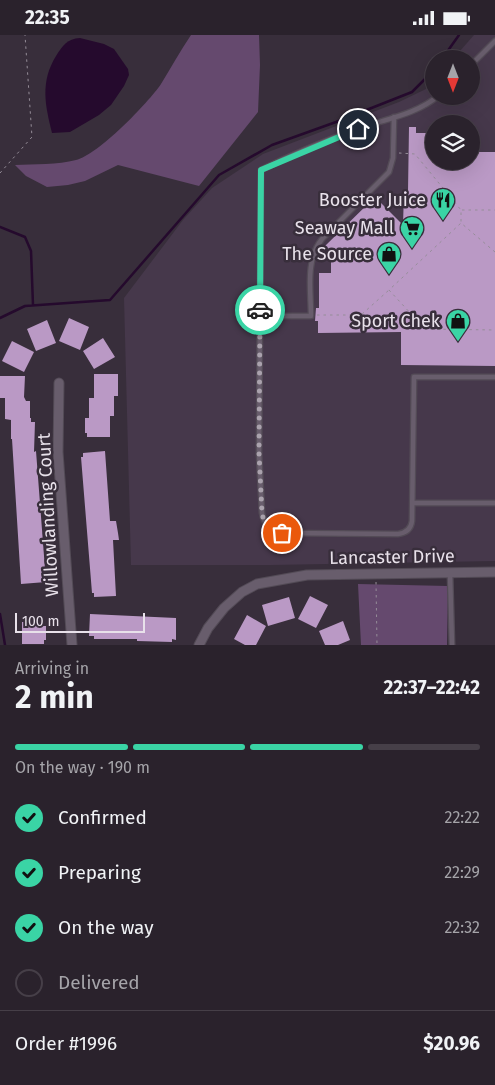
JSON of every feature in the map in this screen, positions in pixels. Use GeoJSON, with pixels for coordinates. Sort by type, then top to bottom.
{"type":"FeatureCollection","features":[{"type":"Feature","properties":{"kind":"street","name":"Willowlanding Court"},"geometry":{"type":"LineString","coordinates":[[59,383],[58,452],[72,645]]}},
{"type":"Feature","properties":{"kind":"street","name":"Lancaster Drive"},"geometry":{"type":"LineString","coordinates":[[199,645],[208,628],[224,608],[242,592],[256,584],[307,575],[495,572]]}},
{"type":"Feature","properties":{"kind":"lane"},"geometry":{"type":"LineString","coordinates":[[480,56],[495,41]]}},
{"type":"Feature","properties":{"kind":"lane"},"geometry":{"type":"LineString","coordinates":[[425,104],[328,141],[261,170],[259,453],[262,513],[266,524],[273,530],[282,533],[400,534],[407,531],[411,525],[413,503],[414,377],[495,377]]}},
{"type":"Feature","properties":{"kind":"lane"},"geometry":{"type":"LineString","coordinates":[[260,316],[311,316],[311,267],[316,249],[322,239],[385,177],[392,164],[394,153],[394,117]]}},
{"type":"Feature","properties":{"kind":"lane"},"geometry":{"type":"LineString","coordinates":[[413,503],[495,503]]}},
{"type":"Feature","properties":{"kind":"lane"},"geometry":{"type":"LineString","coordinates":[[450,573],[452,645]]}},
{"type":"Feature","properties":{"kind":"path"},"geometry":{"type":"LineString","coordinates":[[0,173],[32,137],[26,35]]}},
{"type":"Feature","properties":{"kind":"path"},"geometry":{"type":"LineString","coordinates":[[311,316],[361,315],[461,223],[461,210],[415,154],[394,153]]}},
{"type":"Feature","properties":{"kind":"path"},"geometry":{"type":"LineString","coordinates":[[461,210],[495,210]]}},
{"type":"Feature","properties":{"kind":"path"},"geometry":{"type":"LineString","coordinates":[[461,223],[495,252]]}},
{"type":"Feature","properties":{"kind":"path"},"geometry":{"type":"LineString","coordinates":[[389,289],[426,329],[495,330]]}},
{"type":"Feature","properties":{"kind":"path"},"geometry":{"type":"LineString","coordinates":[[376,574],[377,645]]}},
{"type":"Feature","properties":{"kind":"shaded area"},"geometry":{"type":"Polygon","coordinates":[[[191,35],[259,35],[258,112],[199,186],[118,165],[85,181],[47,187],[26,176],[15,165],[69,162],[97,149],[122,127],[155,93],[191,35]]]}},
{"type":"Feature","properties":{"kind":"shaded area"},"geometry":{"type":"Polygon","coordinates":[[[474,35],[495,35],[495,561],[271,565],[131,565],[124,298],[183,220],[212,188],[263,154],[399,102],[425,89],[425,105],[480,105],[480,50],[461,50],[474,35]]]}},
{"type":"Feature","properties":{"kind":"shaded area"},"geometry":{"type":"Polygon","coordinates":[[[80,38],[104,44],[114,49],[128,69],[129,75],[111,105],[99,115],[70,132],[52,133],[45,94],[48,75],[56,56],[63,46],[69,41],[80,38]]]}},
{"type":"Feature","properties":{"kind":"shaded area"},"geometry":{"type":"Polygon","coordinates":[[[358,584],[448,586],[447,645],[361,645],[358,584]]]}},
{"type":"Feature","properties":{"kind":"building","name":"Seaway Mall"},"geometry":{"type":"Polygon","coordinates":[[[409,127],[416,127],[416,133],[425,133],[425,170],[480,170],[480,152],[495,152],[495,366],[401,365],[401,332],[318,333],[318,321],[315,321],[316,308],[319,308],[319,273],[331,273],[331,252],[325,246],[375,197],[403,225],[404,191],[408,191],[409,127]]]}},
{"type":"Feature","properties":{"kind":"building"},"geometry":{"type":"Polygon","coordinates":[[[69,318],[89,327],[80,350],[59,341],[69,318]]]}},
{"type":"Feature","properties":{"kind":"building"},"geometry":{"type":"Polygon","coordinates":[[[47,320],[56,343],[36,351],[27,329],[47,320]]]}},
{"type":"Feature","properties":{"kind":"building"},"geometry":{"type":"Polygon","coordinates":[[[103,338],[115,357],[94,369],[83,351],[103,338]]]}},
{"type":"Feature","properties":{"kind":"building"},"geometry":{"type":"Polygon","coordinates":[[[12,341],[34,352],[24,372],[2,361],[12,341]]]}},
{"type":"Feature","properties":{"kind":"building"},"geometry":{"type":"Polygon","coordinates":[[[94,374],[118,374],[118,396],[114,396],[114,416],[110,416],[110,437],[87,437],[87,433],[85,433],[85,418],[89,418],[89,398],[94,398],[94,374]]]}},
{"type":"Feature","properties":{"kind":"building"},"geometry":{"type":"Polygon","coordinates":[[[0,376],[25,376],[24,397],[26,401],[30,401],[30,418],[31,422],[35,422],[34,452],[36,451],[46,582],[21,584],[11,420],[5,419],[5,398],[0,398],[0,376]]]}},
{"type":"Feature","properties":{"kind":"building"},"geometry":{"type":"Polygon","coordinates":[[[105,451],[110,521],[116,521],[119,540],[113,540],[116,596],[94,597],[94,593],[92,593],[81,457],[83,457],[83,453],[105,451]]]}},
{"type":"Feature","properties":{"kind":"building"},"geometry":{"type":"Polygon","coordinates":[[[310,596],[328,605],[316,628],[298,619],[310,596]]]}},
{"type":"Feature","properties":{"kind":"building"},"geometry":{"type":"Polygon","coordinates":[[[289,597],[295,618],[268,626],[262,605],[289,597]]]}},
{"type":"Feature","properties":{"kind":"building"},"geometry":{"type":"Polygon","coordinates":[[[90,614],[176,618],[176,640],[172,639],[172,642],[137,641],[137,639],[94,639],[94,636],[89,636],[90,614]]]}},
{"type":"Feature","properties":{"kind":"building"},"geometry":{"type":"Polygon","coordinates":[[[247,615],[266,626],[256,645],[245,645],[234,639],[247,615]]]}},
{"type":"Feature","properties":{"kind":"building"},"geometry":{"type":"Polygon","coordinates":[[[343,621],[350,640],[338,645],[325,645],[319,631],[343,621]]]}},
{"type":"Feature","properties":{"kind":"building"},"geometry":{"type":"Polygon","coordinates":[[[22,622],[43,622],[43,626],[46,626],[46,640],[44,640],[44,644],[22,644],[22,622]]]}},
{"type":"Feature","properties":{"kind":"waterway"},"geometry":{"type":"LineString","coordinates":[[448,50],[459,35]]}},
{"type":"Feature","properties":{"kind":"waterway"},"geometry":{"type":"LineString","coordinates":[[0,318],[25,306],[110,300],[219,175],[272,145],[412,92],[425,79]]}},
{"type":"Feature","properties":{"kind":"waterway"},"geometry":{"type":"LineString","coordinates":[[0,227],[25,237],[31,251],[33,305]]}},
{"type":"Feature","properties":{"kind":"waterway"},"geometry":{"type":"LineString","coordinates":[[0,614],[5,645]]}},
{"type":"Feature","properties":{"kind":"way so far"},"geometry":{"type":"LineString","coordinates":[[260,310],[259,453],[262,513],[268,527],[282,533]]}},
{"type":"Feature","properties":{"kind":"place","name":"Booster Juice"},"geometry":{"type":"Point","coordinates":[443,221]}},
{"type":"Feature","properties":{"kind":"place","name":"Seaway Mall"},"geometry":{"type":"Point","coordinates":[412,249]}},
{"type":"Feature","properties":{"kind":"place","name":"The Source"},"geometry":{"type":"Point","coordinates":[389,275]}},
{"type":"Feature","properties":{"kind":"place","name":"Sport Chek"},"geometry":{"type":"Point","coordinates":[458,342]}},
{"type":"Feature","properties":{"kind":"route"},"geometry":{"type":"LineString","coordinates":[[260,310],[261,170],[358,129]]}}]}
